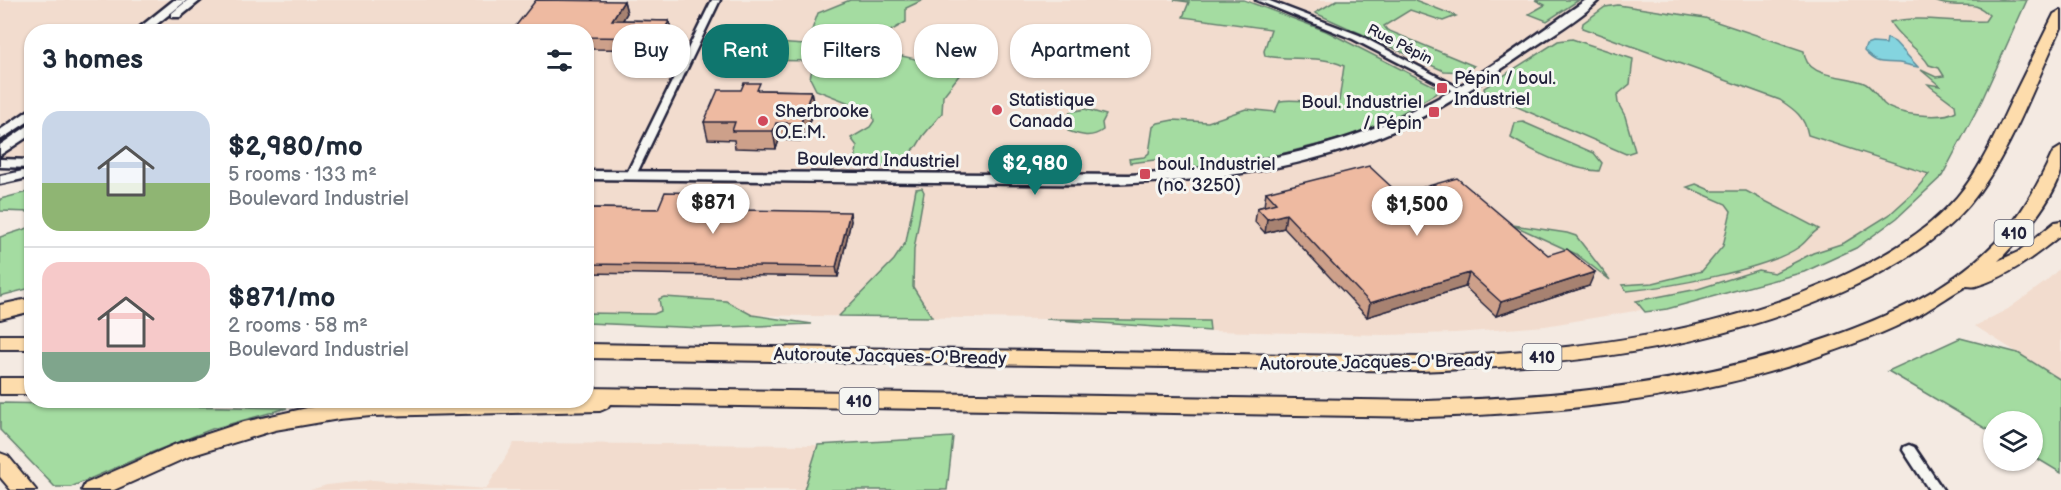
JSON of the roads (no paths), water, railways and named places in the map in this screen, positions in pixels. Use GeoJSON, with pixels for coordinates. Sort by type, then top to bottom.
{"type":"FeatureCollection","features":[{"type":"Feature","properties":{"kind":"highway"},"geometry":{"type":"LineString","coordinates":[[2042,55],[2056,0]]}},
{"type":"Feature","properties":{"kind":"highway"},"geometry":{"type":"LineString","coordinates":[[2042,55],[2061,14]]}},
{"type":"Feature","properties":{"kind":"highway","name":"Autoroute Jacques-O'Bready"},"geometry":{"type":"LineString","coordinates":[[594,351],[1395,364],[1544,357],[1613,349],[1675,338],[1747,320],[1821,293],[1883,263],[1932,230],[1958,206],[1982,175],[2042,55]]}},
{"type":"Feature","properties":{"kind":"highway","name":"410"},"geometry":{"type":"LineString","coordinates":[[594,396],[1394,409],[1480,408],[1564,402],[1671,388],[1767,366],[1881,325],[1942,293],[1985,262],[2016,231],[2047,183],[2061,152]]}},
{"type":"Feature","properties":{"kind":"highway"},"geometry":{"type":"LineString","coordinates":[[1942,293],[2018,260],[2061,226]]}},
{"type":"Feature","properties":{"kind":"highway"},"geometry":{"type":"LineString","coordinates":[[0,312],[24,306]]}},
{"type":"Feature","properties":{"kind":"highway"},"geometry":{"type":"LineString","coordinates":[[0,342],[24,342]]}},
{"type":"Feature","properties":{"kind":"highway"},"geometry":{"type":"LineString","coordinates":[[0,386],[24,386]]}},
{"type":"Feature","properties":{"kind":"highway"},"geometry":{"type":"LineString","coordinates":[[594,403],[733,399]]}},
{"type":"Feature","properties":{"kind":"highway"},"geometry":{"type":"LineString","coordinates":[[93,490],[147,464],[216,439],[326,413],[393,408]]}},
{"type":"Feature","properties":{"kind":"highway"},"geometry":{"type":"LineString","coordinates":[[0,462],[25,490]]}},
{"type":"Feature","properties":{"kind":"street"},"geometry":{"type":"LineString","coordinates":[[150,24],[181,0]]}},
{"type":"Feature","properties":{"kind":"street"},"geometry":{"type":"LineString","coordinates":[[165,24],[195,0]]}},
{"type":"Feature","properties":{"kind":"street"},"geometry":{"type":"LineString","coordinates":[[631,175],[716,0]]}},
{"type":"Feature","properties":{"kind":"street","name":"Rue Pépin"},"geometry":{"type":"LineString","coordinates":[[1260,0],[1356,37],[1459,90]]}},
{"type":"Feature","properties":{"kind":"street","name":"Boulevard Industriel"},"geometry":{"type":"LineString","coordinates":[[594,175],[1059,180],[1182,176],[1264,164],[1336,147],[1401,122],[1459,90],[1593,0]]}},
{"type":"Feature","properties":{"kind":"street"},"geometry":{"type":"LineString","coordinates":[[0,136],[24,118]]}},
{"type":"Feature","properties":{"kind":"street"},"geometry":{"type":"LineString","coordinates":[[0,151],[24,133]]}},
{"type":"Feature","properties":{"kind":"street"},"geometry":{"type":"LineString","coordinates":[[0,163],[24,164]]}},
{"type":"Feature","properties":{"kind":"street"},"geometry":{"type":"LineString","coordinates":[[0,170],[24,172]]}},
{"type":"Feature","properties":{"kind":"street"},"geometry":{"type":"LineString","coordinates":[[0,180],[24,174]]}},
{"type":"Feature","properties":{"kind":"street"},"geometry":{"type":"LineString","coordinates":[[1910,450],[1936,490]]}},
{"type":"Feature","properties":{"kind":"water"},"geometry":{"type":"Polygon","coordinates":[[[1887,38],[1895,42],[1918,67],[1877,61],[1864,51],[1866,45],[1872,43],[1886,44],[1887,38]]]}},
{"type":"Feature","properties":{"kind":"place","name":"Pépin / boul. Industriel"},"geometry":{"type":"Point","coordinates":[1442,88]}},
{"type":"Feature","properties":{"kind":"place","name":"Statistique Canada"},"geometry":{"type":"Point","coordinates":[997,110]}},
{"type":"Feature","properties":{"kind":"place","name":"Boul. Industriel / Pépin"},"geometry":{"type":"Point","coordinates":[1434,112]}},
{"type":"Feature","properties":{"kind":"place","name":"Sherbrooke O.E.M."},"geometry":{"type":"Point","coordinates":[763,121]}},
{"type":"Feature","properties":{"kind":"place","name":"boul. Industriel (no. 3250)"},"geometry":{"type":"Point","coordinates":[1145,174]}}]}
